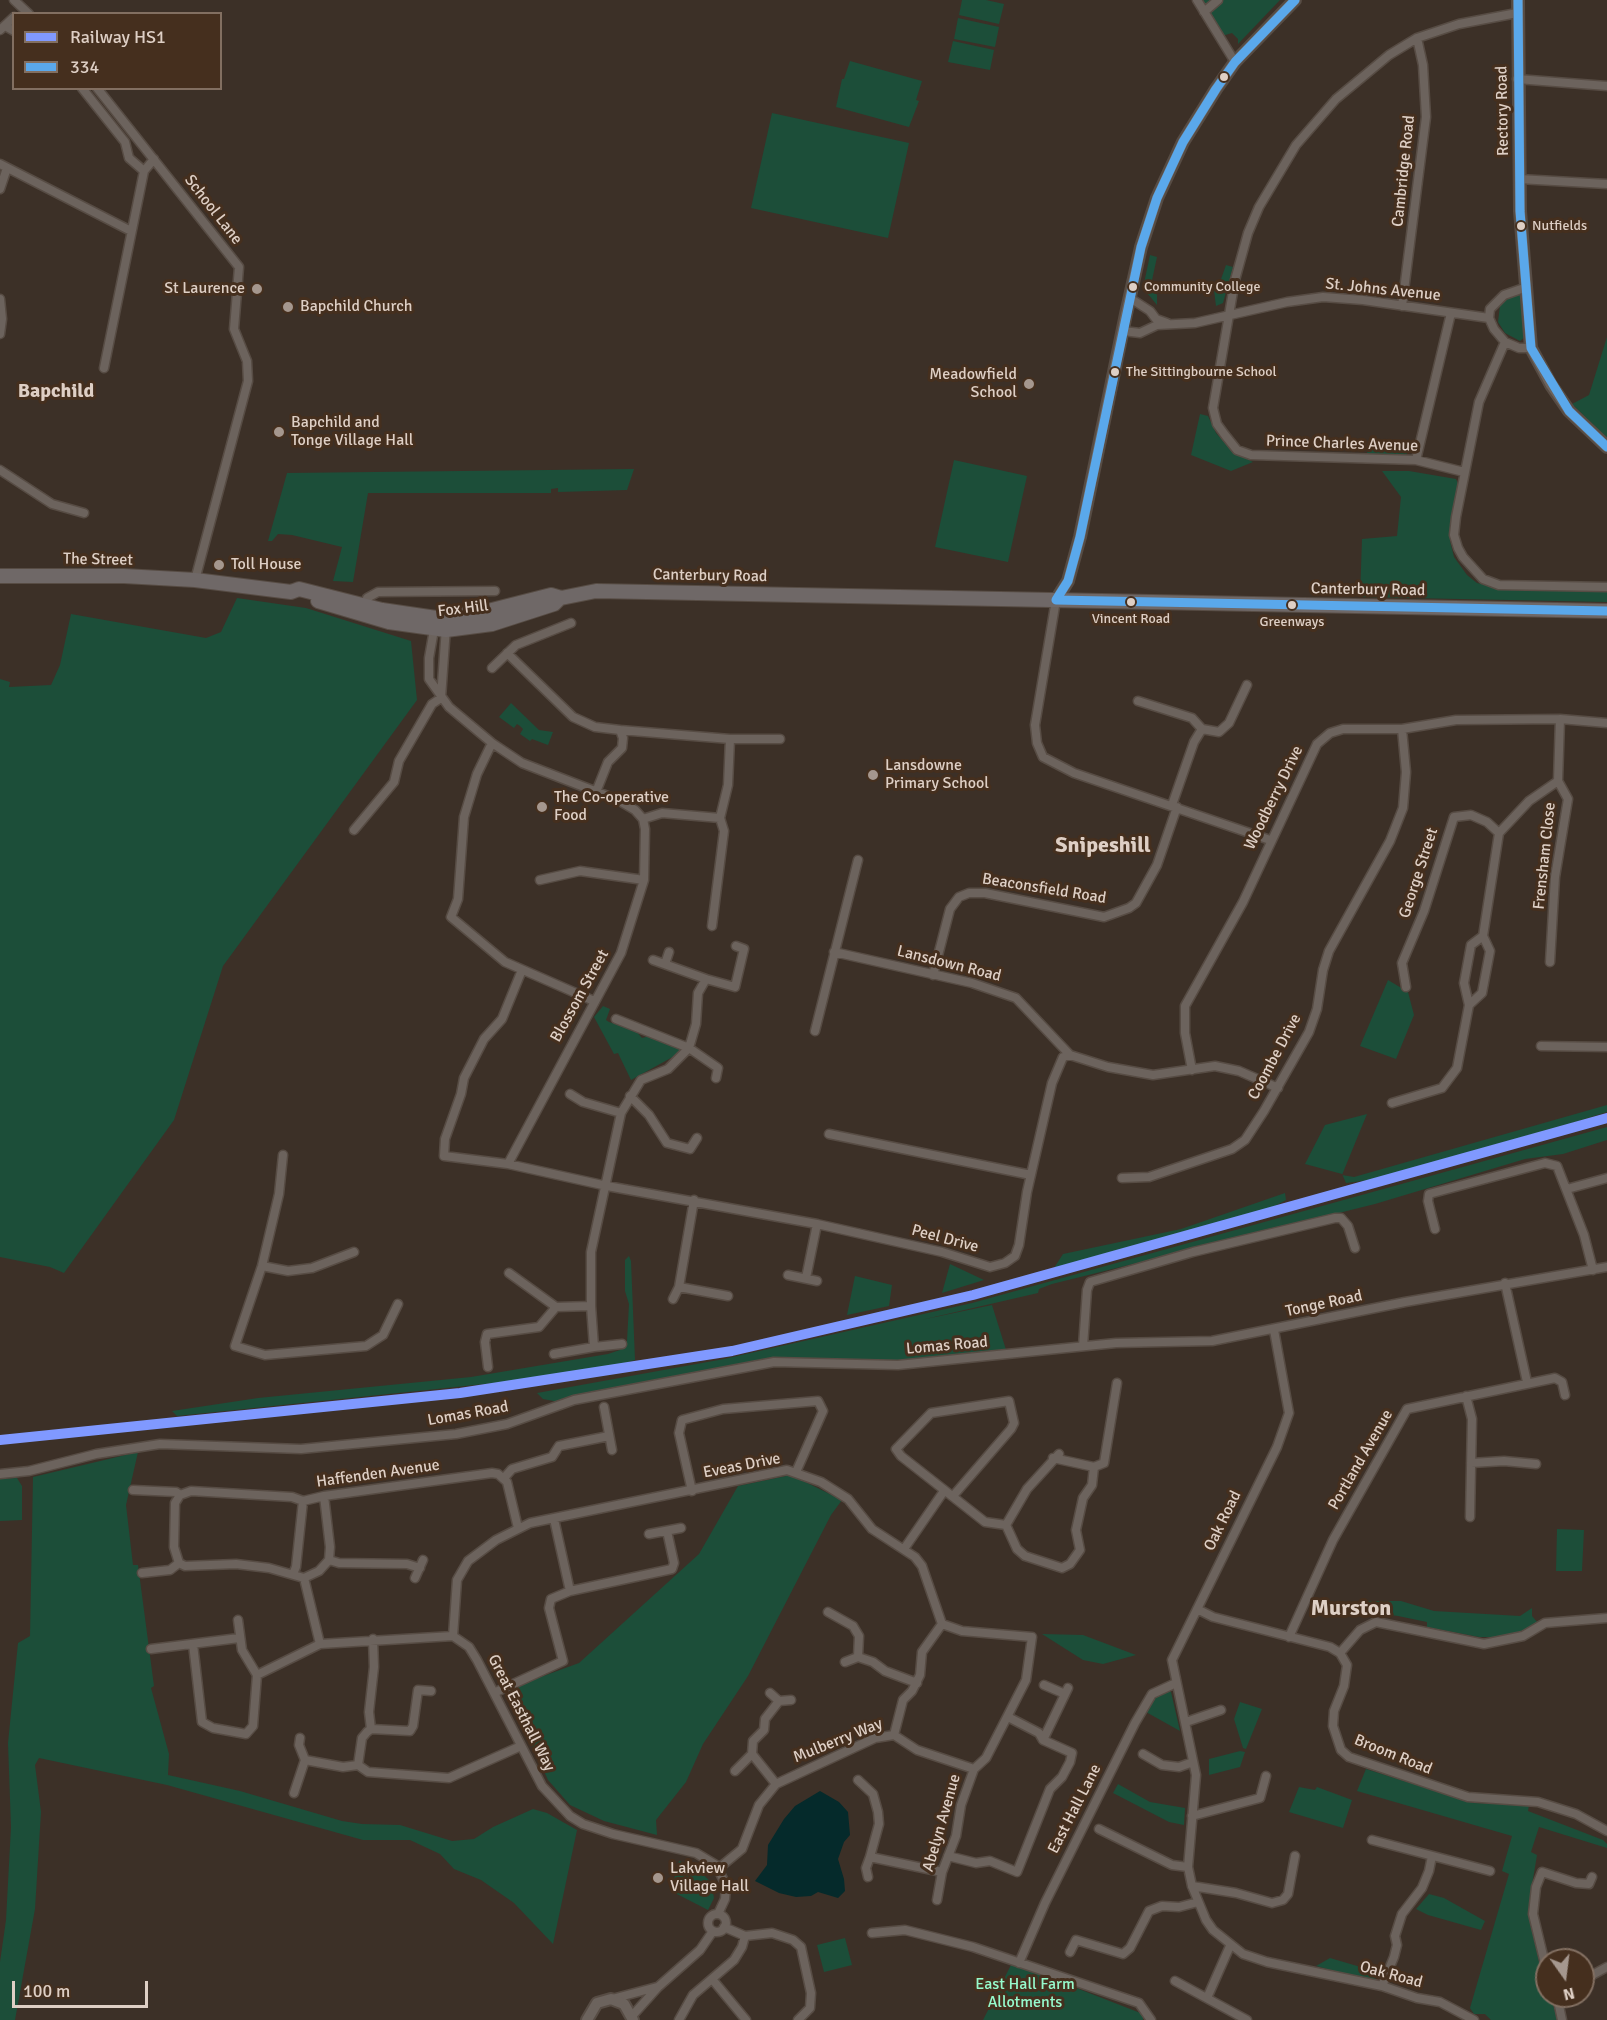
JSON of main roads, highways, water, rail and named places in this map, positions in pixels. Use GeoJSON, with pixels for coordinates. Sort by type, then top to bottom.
{"type":"FeatureCollection","features":[{"type":"Feature","properties":{"kind":"main road","name":"The Street"},"geometry":{"type":"LineString","coordinates":[[0,576],[124,576],[195,580]]}},
{"type":"Feature","properties":{"kind":"main road","name":"Fox Hill"},"geometry":{"type":"LineString","coordinates":[[195,580],[291,592],[298,596],[441,624],[551,595],[561,597],[596,591]]}},
{"type":"Feature","properties":{"kind":"main road","name":"Canterbury Road"},"geometry":{"type":"LineString","coordinates":[[596,591],[823,594],[1221,605],[1607,610]]}},
{"type":"Feature","properties":{"kind":"water"},"geometry":{"type":"Polygon","coordinates":[[[820,1791],[839,1802],[848,1812],[850,1835],[844,1842],[838,1859],[845,1891],[838,1898],[818,1892],[811,1896],[796,1897],[779,1893],[755,1881],[767,1865],[768,1845],[784,1819],[795,1806],[820,1791]]]}},
{"type":"Feature","properties":{"kind":"rail line","name":"HS1"},"geometry":{"type":"LineString","coordinates":[[0,1440],[460,1393],[732,1351],[973,1295],[1607,1118]]}},
{"type":"Feature","properties":{"kind":"place","name":"Nutfields"},"geometry":{"type":"Point","coordinates":[1521,226]}},
{"type":"Feature","properties":{"kind":"place","name":"Community College"},"geometry":{"type":"Point","coordinates":[1133,287]}},
{"type":"Feature","properties":{"kind":"place","name":"St Laurence"},"geometry":{"type":"Point","coordinates":[257,289]}},
{"type":"Feature","properties":{"kind":"place","name":"Bapchild Church"},"geometry":{"type":"Point","coordinates":[288,307]}},
{"type":"Feature","properties":{"kind":"place","name":"The Sittingbourne School"},"geometry":{"type":"Point","coordinates":[1115,372]}},
{"type":"Feature","properties":{"kind":"place","name":"Meadowfield School"},"geometry":{"type":"Point","coordinates":[1029,384]}},
{"type":"Feature","properties":{"kind":"place","name":"Bapchild and Tonge Village Hall"},"geometry":{"type":"Point","coordinates":[279,432]}},
{"type":"Feature","properties":{"kind":"place","name":"Toll House"},"geometry":{"type":"Point","coordinates":[219,565]}},
{"type":"Feature","properties":{"kind":"place","name":"Vincent Road"},"geometry":{"type":"Point","coordinates":[1131,602]}},
{"type":"Feature","properties":{"kind":"place","name":"Greenways"},"geometry":{"type":"Point","coordinates":[1292,605]}},
{"type":"Feature","properties":{"kind":"place","name":"Lansdowne Primary School"},"geometry":{"type":"Point","coordinates":[873,775]}},
{"type":"Feature","properties":{"kind":"place","name":"The Co-operative Food"},"geometry":{"type":"Point","coordinates":[542,807]}},
{"type":"Feature","properties":{"kind":"place","name":"Lakview Village Hall"},"geometry":{"type":"Point","coordinates":[658,1878]}},
{"type":"Feature","properties":{"kind":"district","name":"Bapchild"},"geometry":{"type":"Point","coordinates":[56,392]}},
{"type":"Feature","properties":{"kind":"district","name":"Snipeshill"},"geometry":{"type":"Point","coordinates":[1103,846]}},
{"type":"Feature","properties":{"kind":"district","name":"Murston"},"geometry":{"type":"Point","coordinates":[1351,1609]}},
{"type":"Feature","properties":{"kind":"park label","name":"East Hall Farm Allotments"},"geometry":{"type":"Point","coordinates":[1025,1994]}}]}
